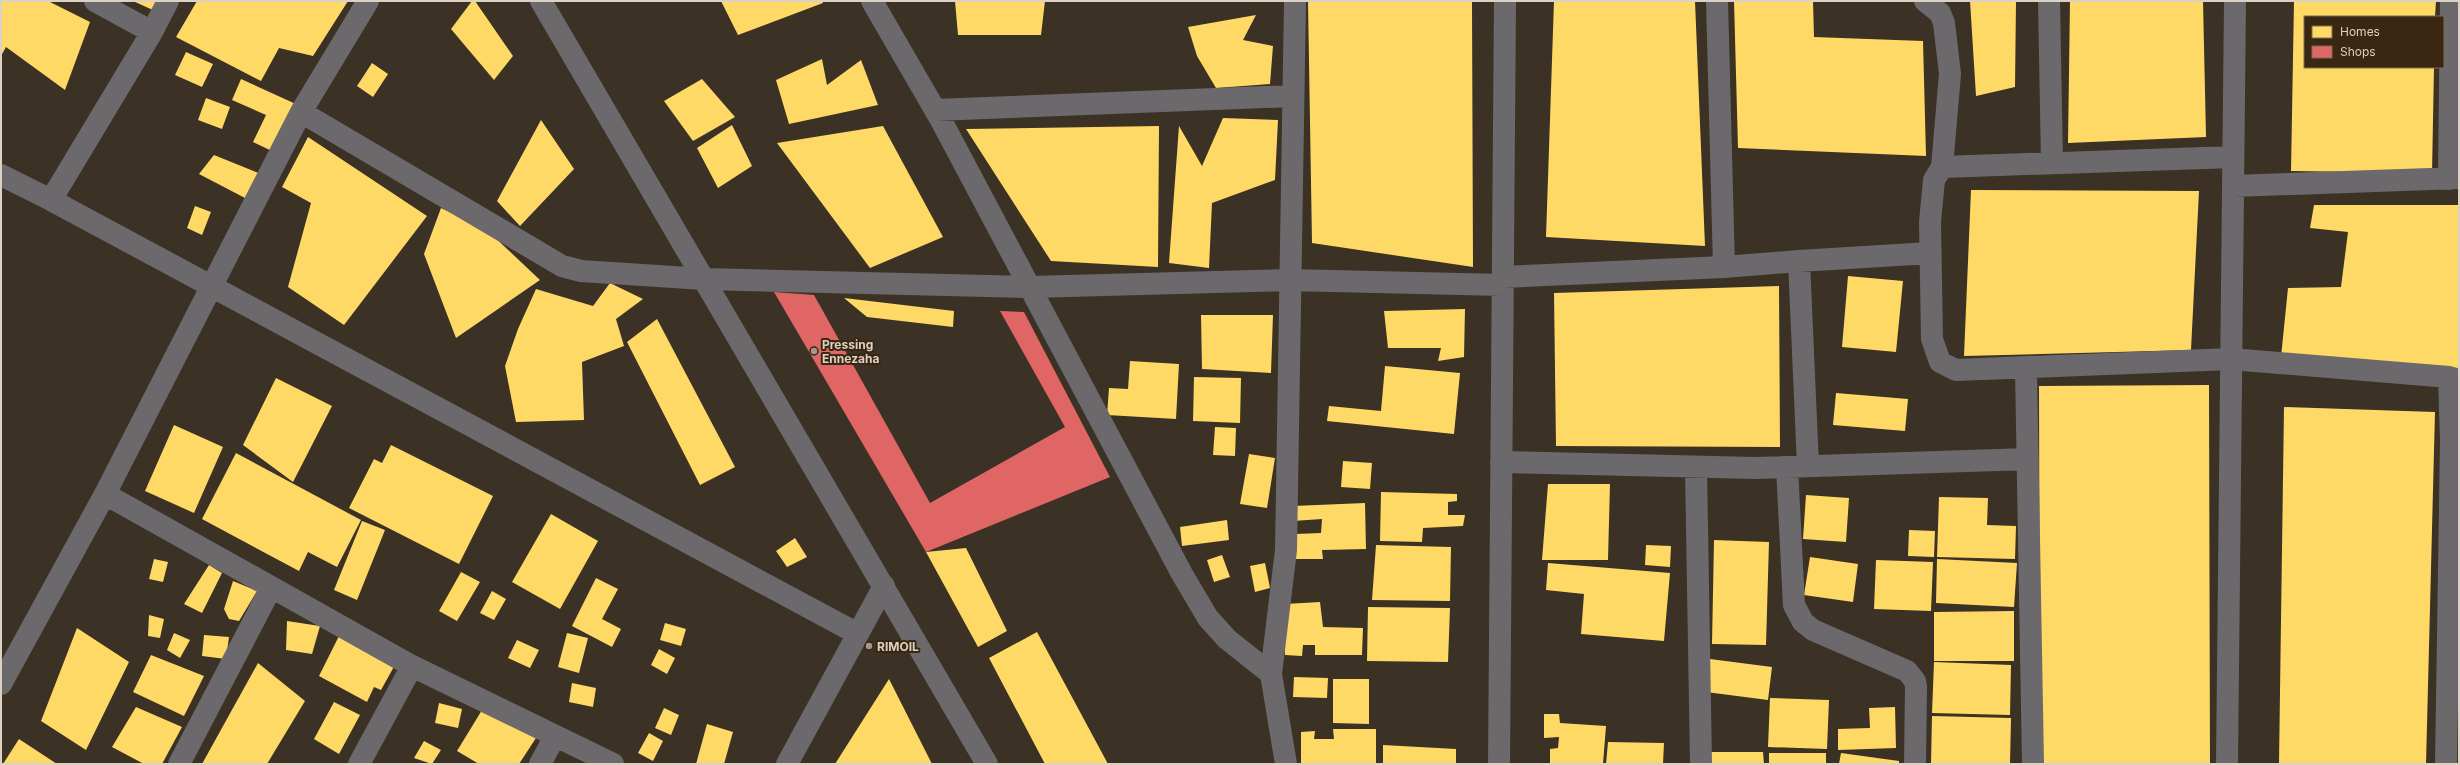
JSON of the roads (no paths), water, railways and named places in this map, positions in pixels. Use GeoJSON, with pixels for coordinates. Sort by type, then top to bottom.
{"type":"FeatureCollection","features":[{"type":"Feature","properties":{"kind":"street"},"geometry":{"type":"LineString","coordinates":[[95,1],[152,32]]}},
{"type":"Feature","properties":{"kind":"street"},"geometry":{"type":"LineString","coordinates":[[51,200],[152,32],[168,1]]}},
{"type":"Feature","properties":{"kind":"street"},"geometry":{"type":"LineString","coordinates":[[1,684],[105,494],[210,286],[228,258],[302,112],[368,1]]}},
{"type":"Feature","properties":{"kind":"street"},"geometry":{"type":"LineString","coordinates":[[541,1],[987,764]]}},
{"type":"Feature","properties":{"kind":"street"},"geometry":{"type":"LineString","coordinates":[[872,1],[935,110],[1208,618],[1227,639],[1271,674]]}},
{"type":"Feature","properties":{"kind":"street"},"geometry":{"type":"LineString","coordinates":[[1286,764],[1271,674],[1286,550],[1289,280],[1295,1]]}},
{"type":"Feature","properties":{"kind":"street"},"geometry":{"type":"LineString","coordinates":[[1499,764],[1505,1]]}},
{"type":"Feature","properties":{"kind":"street"},"geometry":{"type":"LineString","coordinates":[[1717,1],[1724,267]]}},
{"type":"Feature","properties":{"kind":"street"},"geometry":{"type":"LineString","coordinates":[[1925,1],[1940,12],[1944,23],[1950,74],[1942,166],[1934,180],[1932,195],[1930,253],[1932,338],[1940,362],[1956,370],[2026,369],[2231,359],[2454,378],[2451,440],[2446,764]]}},
{"type":"Feature","properties":{"kind":"street"},"geometry":{"type":"LineString","coordinates":[[2049,1],[2052,163]]}},
{"type":"Feature","properties":{"kind":"street"},"geometry":{"type":"LineString","coordinates":[[2227,764],[2235,1]]}},
{"type":"Feature","properties":{"kind":"street"},"geometry":{"type":"LineString","coordinates":[[2233,186],[2454,179],[2451,1]]}},
{"type":"Feature","properties":{"kind":"street"},"geometry":{"type":"LineString","coordinates":[[935,110],[1293,96]]}},
{"type":"Feature","properties":{"kind":"street"},"geometry":{"type":"LineString","coordinates":[[302,112],[562,266],[581,271],[704,279],[1030,288],[1289,280],[1503,281],[1930,253]]}},
{"type":"Feature","properties":{"kind":"street"},"geometry":{"type":"LineString","coordinates":[[1942,166],[2233,157]]}},
{"type":"Feature","properties":{"kind":"street"},"geometry":{"type":"LineString","coordinates":[[1,175],[51,200],[858,634]]}},
{"type":"Feature","properties":{"kind":"street"},"geometry":{"type":"LineString","coordinates":[[1799,261],[1798,467],[1794,605],[1802,622],[1812,630],[1907,671],[1912,676],[1916,687],[1915,764]]}},
{"type":"Feature","properties":{"kind":"street"},"geometry":{"type":"LineString","coordinates":[[2026,369],[2033,764]]}},
{"type":"Feature","properties":{"kind":"street"},"geometry":{"type":"LineString","coordinates":[[1501,462],[1696,467],[1798,467],[2028,459]]}},
{"type":"Feature","properties":{"kind":"street"},"geometry":{"type":"LineString","coordinates":[[1696,467],[1701,764]]}},
{"type":"Feature","properties":{"kind":"street"},"geometry":{"type":"LineString","coordinates":[[105,494],[412,666],[613,764]]}},
{"type":"Feature","properties":{"kind":"street"},"geometry":{"type":"LineString","coordinates":[[787,764],[884,586]]}},
{"type":"Feature","properties":{"kind":"street"},"geometry":{"type":"LineString","coordinates":[[179,764],[271,588]]}},
{"type":"Feature","properties":{"kind":"street"},"geometry":{"type":"LineString","coordinates":[[359,764],[412,666]]}},
{"type":"Feature","properties":{"kind":"street"},"geometry":{"type":"LineString","coordinates":[[540,764],[555,736]]}},
{"type":"Feature","properties":{"kind":"place","name":"Pressing Ennezaha"},"geometry":{"type":"Point","coordinates":[814,351]}},
{"type":"Feature","properties":{"kind":"place","name":"RIMOIL"},"geometry":{"type":"Point","coordinates":[869,646]}}]}
